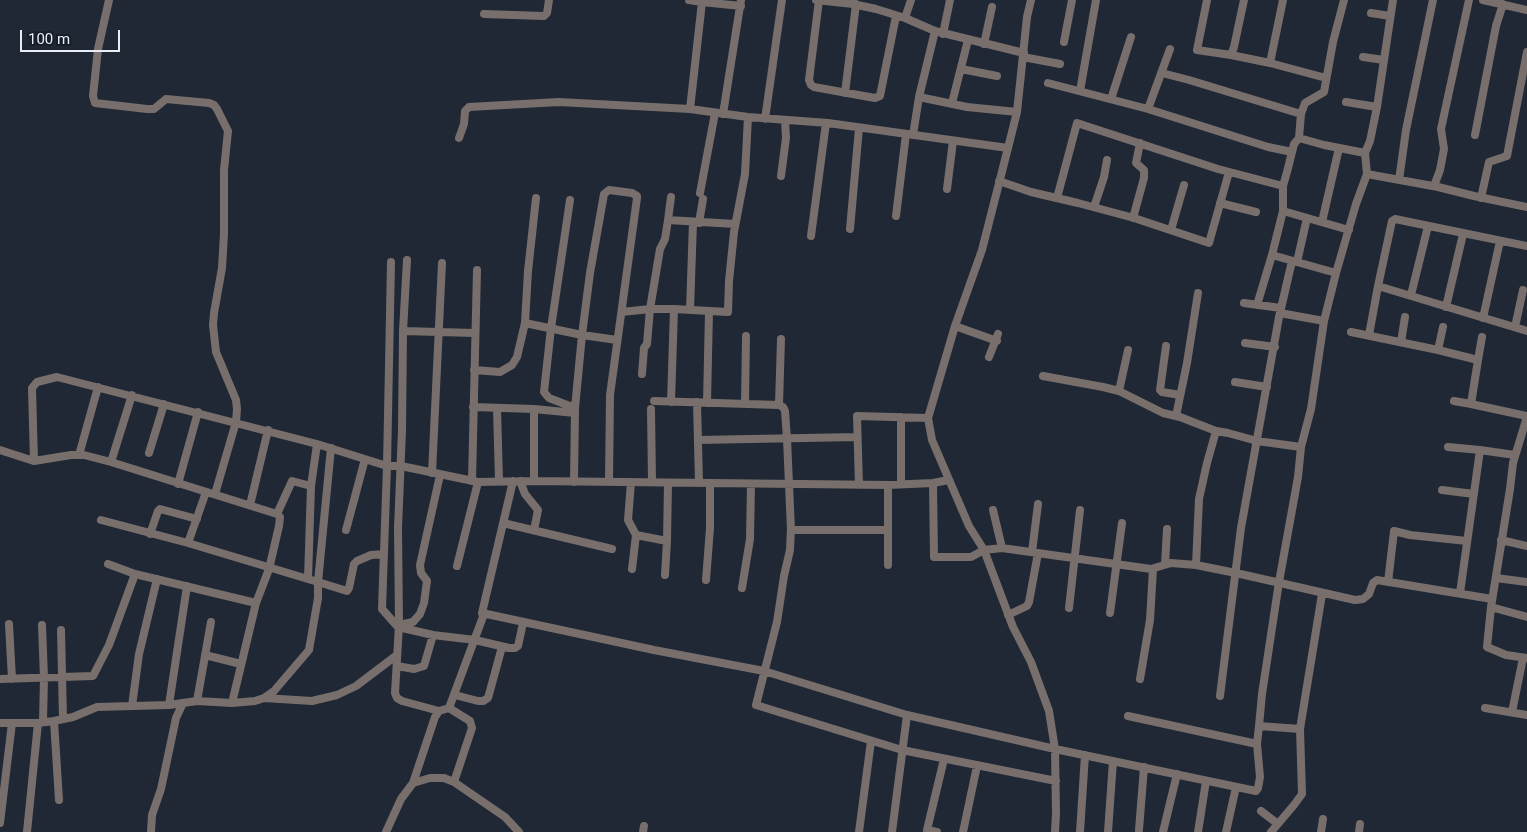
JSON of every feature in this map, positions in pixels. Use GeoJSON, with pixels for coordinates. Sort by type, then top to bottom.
{"type":"FeatureCollection","features":[{"type":"Feature","properties":{"kind":"street"},"geometry":{"type":"LineString","coordinates":[[109,0],[98,49],[93,96],[95,103],[154,109],[166,99],[209,103],[217,109],[226,126],[228,137],[224,170],[222,268],[213,324],[216,352],[236,400],[237,409],[236,422],[215,494]]}},
{"type":"Feature","properties":{"kind":"street"},"geometry":{"type":"LineString","coordinates":[[484,14],[544,16],[549,0]]}},
{"type":"Feature","properties":{"kind":"street"},"geometry":{"type":"LineString","coordinates":[[689,0],[741,3],[696,223],[690,310]]}},
{"type":"Feature","properties":{"kind":"street"},"geometry":{"type":"LineString","coordinates":[[765,119],[782,0]]}},
{"type":"Feature","properties":{"kind":"street"},"geometry":{"type":"LineString","coordinates":[[896,16],[880,96],[875,98],[845,93],[814,87],[810,83],[817,0],[846,2],[876,8],[939,33],[1060,64]]}},
{"type":"Feature","properties":{"kind":"street"},"geometry":{"type":"LineString","coordinates":[[876,8],[878,0]]}},
{"type":"Feature","properties":{"kind":"street"},"geometry":{"type":"LineString","coordinates":[[905,18],[911,0]]}},
{"type":"Feature","properties":{"kind":"street"},"geometry":{"type":"LineString","coordinates":[[896,216],[910,135],[919,97],[950,0]]}},
{"type":"Feature","properties":{"kind":"street"},"geometry":{"type":"LineString","coordinates":[[1031,0],[1017,112],[982,250],[955,326],[928,418],[932,440],[969,526],[984,550],[1008,616],[1031,662],[1049,711],[1055,749],[1054,832]]}},
{"type":"Feature","properties":{"kind":"street"},"geometry":{"type":"LineString","coordinates":[[1064,42],[1072,0]]}},
{"type":"Feature","properties":{"kind":"street"},"geometry":{"type":"LineString","coordinates":[[1080,91],[1096,0]]}},
{"type":"Feature","properties":{"kind":"street"},"geometry":{"type":"LineString","coordinates":[[1207,0],[1197,50],[1270,63],[1326,78]]}},
{"type":"Feature","properties":{"kind":"street"},"geometry":{"type":"LineString","coordinates":[[1231,55],[1244,0]]}},
{"type":"Feature","properties":{"kind":"street"},"geometry":{"type":"LineString","coordinates":[[1270,63],[1283,0]]}},
{"type":"Feature","properties":{"kind":"street"},"geometry":{"type":"LineString","coordinates":[[1257,305],[1283,212],[1283,186],[1294,144],[1299,138],[1301,114],[1305,103],[1324,92],[1344,0]]}},
{"type":"Feature","properties":{"kind":"street"},"geometry":{"type":"LineString","coordinates":[[484,614],[764,671],[907,715],[1055,749],[1256,791],[1260,777],[1257,744],[1262,694],[1279,582],[1298,477],[1301,447],[1311,408],[1324,321],[1336,272],[1367,174],[1365,153],[1370,141],[1377,107],[1393,0]]}},
{"type":"Feature","properties":{"kind":"street"},"geometry":{"type":"LineString","coordinates":[[1399,180],[1406,130],[1433,0]]}},
{"type":"Feature","properties":{"kind":"street"},"geometry":{"type":"LineString","coordinates":[[1434,186],[1440,170],[1444,149],[1442,129],[1469,0]]}},
{"type":"Feature","properties":{"kind":"street"},"geometry":{"type":"LineString","coordinates":[[1483,0],[1527,10]]}},
{"type":"Feature","properties":{"kind":"street"},"geometry":{"type":"LineString","coordinates":[[690,109],[700,1]]}},
{"type":"Feature","properties":{"kind":"street"},"geometry":{"type":"LineString","coordinates":[[845,93],[856,4]]}},
{"type":"Feature","properties":{"kind":"street"},"geometry":{"type":"LineString","coordinates":[[1474,135],[1496,26],[1503,4]]}},
{"type":"Feature","properties":{"kind":"street"},"geometry":{"type":"LineString","coordinates":[[984,44],[992,7]]}},
{"type":"Feature","properties":{"kind":"street"},"geometry":{"type":"LineString","coordinates":[[1371,13],[1390,16]]}},
{"type":"Feature","properties":{"kind":"street"},"geometry":{"type":"LineString","coordinates":[[1111,99],[1131,37]]}},
{"type":"Feature","properties":{"kind":"street"},"geometry":{"type":"LineString","coordinates":[[952,104],[968,40]]}},
{"type":"Feature","properties":{"kind":"street"},"geometry":{"type":"LineString","coordinates":[[1148,109],[1170,49]]}},
{"type":"Feature","properties":{"kind":"street"},"geometry":{"type":"LineString","coordinates":[[1481,198],[1489,162],[1507,156],[1527,52]]}},
{"type":"Feature","properties":{"kind":"street"},"geometry":{"type":"LineString","coordinates":[[1363,57],[1384,60]]}},
{"type":"Feature","properties":{"kind":"street"},"geometry":{"type":"LineString","coordinates":[[961,70],[997,76]]}},
{"type":"Feature","properties":{"kind":"street"},"geometry":{"type":"LineString","coordinates":[[1162,73],[1301,114]]}},
{"type":"Feature","properties":{"kind":"street"},"geometry":{"type":"LineString","coordinates":[[1048,83],[1148,109],[1268,147],[1292,152]]}},
{"type":"Feature","properties":{"kind":"street"},"geometry":{"type":"LineString","coordinates":[[919,97],[952,104],[1017,112]]}},
{"type":"Feature","properties":{"kind":"street"},"geometry":{"type":"LineString","coordinates":[[459,138],[464,124],[465,111],[469,107],[559,102],[690,109],[765,119],[826,123],[1008,148]]}},
{"type":"Feature","properties":{"kind":"street"},"geometry":{"type":"LineString","coordinates":[[1346,102],[1377,107]]}},
{"type":"Feature","properties":{"kind":"street"},"geometry":{"type":"LineString","coordinates":[[622,312],[674,309],[728,312],[735,224],[745,174],[748,117]]}},
{"type":"Feature","properties":{"kind":"street"},"geometry":{"type":"LineString","coordinates":[[781,176],[786,138],[785,120]]}},
{"type":"Feature","properties":{"kind":"street"},"geometry":{"type":"LineString","coordinates":[[811,236],[826,123]]}},
{"type":"Feature","properties":{"kind":"street"},"geometry":{"type":"LineString","coordinates":[[1057,198],[1077,123],[1229,172],[1283,186]]}},
{"type":"Feature","properties":{"kind":"street"},"geometry":{"type":"LineString","coordinates":[[850,229],[859,128]]}},
{"type":"Feature","properties":{"kind":"street"},"geometry":{"type":"LineString","coordinates":[[1299,138],[1365,153]]}},
{"type":"Feature","properties":{"kind":"street"},"geometry":{"type":"LineString","coordinates":[[947,189],[953,141]]}},
{"type":"Feature","properties":{"kind":"street"},"geometry":{"type":"LineString","coordinates":[[1133,218],[1144,178],[1144,170],[1136,163],[1140,143]]}},
{"type":"Feature","properties":{"kind":"street"},"geometry":{"type":"LineString","coordinates":[[1322,222],[1339,148]]}},
{"type":"Feature","properties":{"kind":"street"},"geometry":{"type":"LineString","coordinates":[[1094,207],[1104,177],[1107,160]]}},
{"type":"Feature","properties":{"kind":"street"},"geometry":{"type":"LineString","coordinates":[[999,181],[1031,192],[1133,218],[1208,243],[1229,172]]}},
{"type":"Feature","properties":{"kind":"street"},"geometry":{"type":"LineString","coordinates":[[1367,174],[1527,206]]}},
{"type":"Feature","properties":{"kind":"street"},"geometry":{"type":"LineString","coordinates":[[1171,230],[1184,185]]}},
{"type":"Feature","properties":{"kind":"street"},"geometry":{"type":"LineString","coordinates":[[574,482],[575,410],[582,335],[590,273],[604,194],[609,190],[632,193],[637,198],[610,395],[609,482]]}},
{"type":"Feature","properties":{"kind":"street"},"geometry":{"type":"LineString","coordinates":[[474,370],[500,372],[512,365],[517,357],[525,322],[528,271],[536,198]]}},
{"type":"Feature","properties":{"kind":"street"},"geometry":{"type":"LineString","coordinates":[[642,374],[650,309],[660,249],[665,239],[671,198]]}},
{"type":"Feature","properties":{"kind":"street"},"geometry":{"type":"LineString","coordinates":[[570,200],[551,328],[544,392],[549,398],[575,410]]}},
{"type":"Feature","properties":{"kind":"street"},"geometry":{"type":"LineString","coordinates":[[1220,203],[1256,212]]}},
{"type":"Feature","properties":{"kind":"street"},"geometry":{"type":"LineString","coordinates":[[1283,212],[1349,230]]}},
{"type":"Feature","properties":{"kind":"street"},"geometry":{"type":"LineString","coordinates":[[1220,696],[1240,528],[1281,311],[1307,218]]}},
{"type":"Feature","properties":{"kind":"street"},"geometry":{"type":"LineString","coordinates":[[1369,335],[1393,219],[1527,246]]}},
{"type":"Feature","properties":{"kind":"street"},"geometry":{"type":"LineString","coordinates":[[668,220],[735,224]]}},
{"type":"Feature","properties":{"kind":"street"},"geometry":{"type":"LineString","coordinates":[[1411,295],[1428,226]]}},
{"type":"Feature","properties":{"kind":"street"},"geometry":{"type":"LineString","coordinates":[[1446,306],[1463,234]]}},
{"type":"Feature","properties":{"kind":"street"},"geometry":{"type":"LineString","coordinates":[[1483,318],[1500,240]]}},
{"type":"Feature","properties":{"kind":"street"},"geometry":{"type":"LineString","coordinates":[[1272,254],[1336,272]]}},
{"type":"Feature","properties":{"kind":"street"},"geometry":{"type":"LineString","coordinates":[[407,260],[403,331],[398,528],[398,626],[395,693],[398,698],[439,711],[450,708],[470,721],[472,728],[454,782]]}},
{"type":"Feature","properties":{"kind":"street"},"geometry":{"type":"LineString","coordinates":[[391,262],[382,609],[398,626],[433,635],[474,640],[512,648],[518,646],[523,623]]}},
{"type":"Feature","properties":{"kind":"street"},"geometry":{"type":"LineString","coordinates":[[398,626],[413,622],[420,614],[424,603],[427,581],[420,573],[420,565],[436,474],[438,332],[442,263]]}},
{"type":"Feature","properties":{"kind":"street"},"geometry":{"type":"LineString","coordinates":[[457,566],[475,482],[472,407],[477,270]]}},
{"type":"Feature","properties":{"kind":"street"},"geometry":{"type":"LineString","coordinates":[[1378,286],[1527,331]]}},
{"type":"Feature","properties":{"kind":"street"},"geometry":{"type":"LineString","coordinates":[[1515,327],[1523,290]]}},
{"type":"Feature","properties":{"kind":"street"},"geometry":{"type":"LineString","coordinates":[[1176,416],[1198,293]]}},
{"type":"Feature","properties":{"kind":"street"},"geometry":{"type":"LineString","coordinates":[[1244,303],[1324,321]]}},
{"type":"Feature","properties":{"kind":"street"},"geometry":{"type":"LineString","coordinates":[[671,402],[674,309]]}},
{"type":"Feature","properties":{"kind":"street"},"geometry":{"type":"LineString","coordinates":[[707,403],[709,311]]}},
{"type":"Feature","properties":{"kind":"street"},"geometry":{"type":"LineString","coordinates":[[1400,342],[1405,317]]}},
{"type":"Feature","properties":{"kind":"street"},"geometry":{"type":"LineString","coordinates":[[525,322],[582,335],[617,340]]}},
{"type":"Feature","properties":{"kind":"street"},"geometry":{"type":"LineString","coordinates":[[955,326],[997,338],[989,357]]}},
{"type":"Feature","properties":{"kind":"street"},"geometry":{"type":"LineString","coordinates":[[1438,350],[1443,327]]}},
{"type":"Feature","properties":{"kind":"street"},"geometry":{"type":"LineString","coordinates":[[403,331],[475,333]]}},
{"type":"Feature","properties":{"kind":"street"},"geometry":{"type":"LineString","coordinates":[[1351,332],[1478,360]]}},
{"type":"Feature","properties":{"kind":"street"},"geometry":{"type":"LineString","coordinates":[[745,404],[746,336]]}},
{"type":"Feature","properties":{"kind":"street"},"geometry":{"type":"LineString","coordinates":[[1471,404],[1482,337]]}},
{"type":"Feature","properties":{"kind":"street"},"geometry":{"type":"LineString","coordinates":[[779,405],[781,339]]}},
{"type":"Feature","properties":{"kind":"street"},"geometry":{"type":"LineString","coordinates":[[1245,343],[1275,347]]}},
{"type":"Feature","properties":{"kind":"street"},"geometry":{"type":"LineString","coordinates":[[1166,346],[1160,390],[1180,395]]}},
{"type":"Feature","properties":{"kind":"street"},"geometry":{"type":"LineString","coordinates":[[1118,391],[1128,350]]}},
{"type":"Feature","properties":{"kind":"street"},"geometry":{"type":"LineString","coordinates":[[1043,376],[1118,391],[1163,413],[1200,424],[1216,432],[1228,433],[1257,441],[1301,447]]}},
{"type":"Feature","properties":{"kind":"street"},"geometry":{"type":"LineString","coordinates":[[34,461],[32,390],[34,385],[57,377],[268,430],[387,466],[401,466],[475,482],[888,485],[933,484],[949,480]]}},
{"type":"Feature","properties":{"kind":"street"},"geometry":{"type":"LineString","coordinates":[[1235,382],[1267,387]]}},
{"type":"Feature","properties":{"kind":"street"},"geometry":{"type":"LineString","coordinates":[[79,455],[98,387]]}},
{"type":"Feature","properties":{"kind":"street"},"geometry":{"type":"LineString","coordinates":[[111,462],[132,395]]}},
{"type":"Feature","properties":{"kind":"street"},"geometry":{"type":"LineString","coordinates":[[1454,400],[1527,416],[1523,445],[1515,456],[1491,603],[1488,647],[1506,655],[1525,658],[1512,712]]}},
{"type":"Feature","properties":{"kind":"street"},"geometry":{"type":"LineString","coordinates":[[654,401],[779,405],[785,411],[790,550],[777,622],[756,705],[902,750],[1056,781]]}},
{"type":"Feature","properties":{"kind":"street"},"geometry":{"type":"LineString","coordinates":[[697,402],[699,483]]}},
{"type":"Feature","properties":{"kind":"street"},"geometry":{"type":"LineString","coordinates":[[149,453],[164,404]]}},
{"type":"Feature","properties":{"kind":"street"},"geometry":{"type":"LineString","coordinates":[[472,407],[575,410]]}},
{"type":"Feature","properties":{"kind":"street"},"geometry":{"type":"LineString","coordinates":[[497,408],[499,481]]}},
{"type":"Feature","properties":{"kind":"street"},"geometry":{"type":"LineString","coordinates":[[534,409],[534,481]]}},
{"type":"Feature","properties":{"kind":"street"},"geometry":{"type":"LineString","coordinates":[[651,409],[652,482]]}},
{"type":"Feature","properties":{"kind":"street"},"geometry":{"type":"LineString","coordinates":[[178,484],[198,412]]}},
{"type":"Feature","properties":{"kind":"street"},"geometry":{"type":"LineString","coordinates":[[858,485],[857,416],[928,418]]}},
{"type":"Feature","properties":{"kind":"street"},"geometry":{"type":"LineString","coordinates":[[901,417],[901,484]]}},
{"type":"Feature","properties":{"kind":"street"},"geometry":{"type":"LineString","coordinates":[[250,505],[268,430]]}},
{"type":"Feature","properties":{"kind":"street"},"geometry":{"type":"LineString","coordinates":[[1196,565],[1199,499],[1216,432]]}},
{"type":"Feature","properties":{"kind":"street"},"geometry":{"type":"LineString","coordinates":[[698,440],[857,437]]}},
{"type":"Feature","properties":{"kind":"street"},"geometry":{"type":"LineString","coordinates":[[308,579],[311,486],[318,444]]}},
{"type":"Feature","properties":{"kind":"street"},"geometry":{"type":"LineString","coordinates":[[1448,447],[1515,456]]}},
{"type":"Feature","properties":{"kind":"street"},"geometry":{"type":"LineString","coordinates":[[0,723],[54,721],[73,717],[97,707],[197,701],[232,703],[255,701],[264,698],[274,691],[309,650],[318,598],[331,448]]}},
{"type":"Feature","properties":{"kind":"street"},"geometry":{"type":"LineString","coordinates":[[0,450],[34,461],[79,455],[111,462],[250,505],[277,514],[280,517],[269,569],[256,603],[232,703]]}},
{"type":"Feature","properties":{"kind":"street"},"geometry":{"type":"LineString","coordinates":[[1460,593],[1480,450]]}},
{"type":"Feature","properties":{"kind":"street"},"geometry":{"type":"LineString","coordinates":[[346,530],[366,459]]}},
{"type":"Feature","properties":{"kind":"street"},"geometry":{"type":"LineString","coordinates":[[277,514],[292,481],[311,486]]}},
{"type":"Feature","properties":{"kind":"street"},"geometry":{"type":"LineString","coordinates":[[450,708],[484,614],[482,613],[503,523],[517,481]]}},
{"type":"Feature","properties":{"kind":"street"},"geometry":{"type":"LineString","coordinates":[[517,481],[538,510],[534,530]]}},
{"type":"Feature","properties":{"kind":"street"},"geometry":{"type":"LineString","coordinates":[[631,482],[628,520],[636,535],[632,569]]}},
{"type":"Feature","properties":{"kind":"street"},"geometry":{"type":"LineString","coordinates":[[665,575],[668,483]]}},
{"type":"Feature","properties":{"kind":"street"},"geometry":{"type":"LineString","coordinates":[[706,580],[710,528],[710,484]]}},
{"type":"Feature","properties":{"kind":"street"},"geometry":{"type":"LineString","coordinates":[[742,588],[750,539],[751,484]]}},
{"type":"Feature","properties":{"kind":"street"},"geometry":{"type":"LineString","coordinates":[[933,484],[934,557],[970,557],[984,550],[1002,548],[1153,569],[1164,564],[1196,565],[1354,600],[1363,599],[1369,594],[1373,583],[1377,580],[1460,593],[1527,617]]}},
{"type":"Feature","properties":{"kind":"street"},"geometry":{"type":"LineString","coordinates":[[888,485],[888,565]]}},
{"type":"Feature","properties":{"kind":"street"},"geometry":{"type":"LineString","coordinates":[[1442,490],[1474,494]]}},
{"type":"Feature","properties":{"kind":"street"},"geometry":{"type":"LineString","coordinates":[[188,544],[206,492]]}},
{"type":"Feature","properties":{"kind":"street"},"geometry":{"type":"LineString","coordinates":[[1008,616],[1027,606],[1030,602],[1038,504]]}},
{"type":"Feature","properties":{"kind":"street"},"geometry":{"type":"LineString","coordinates":[[150,534],[160,509],[197,519]]}},
{"type":"Feature","properties":{"kind":"street"},"geometry":{"type":"LineString","coordinates":[[993,510],[1002,548]]}},
{"type":"Feature","properties":{"kind":"street"},"geometry":{"type":"LineString","coordinates":[[1069,608],[1080,510]]}},
{"type":"Feature","properties":{"kind":"street"},"geometry":{"type":"LineString","coordinates":[[101,520],[347,591],[354,564],[357,561],[374,554],[384,554]]}},
{"type":"Feature","properties":{"kind":"street"},"geometry":{"type":"LineString","coordinates":[[503,523],[612,549]]}},
{"type":"Feature","properties":{"kind":"street"},"geometry":{"type":"LineString","coordinates":[[1110,613],[1122,523]]}},
{"type":"Feature","properties":{"kind":"street"},"geometry":{"type":"LineString","coordinates":[[790,527],[790,530],[888,530]]}},
{"type":"Feature","properties":{"kind":"street"},"geometry":{"type":"LineString","coordinates":[[1164,564],[1167,529]]}},
{"type":"Feature","properties":{"kind":"street"},"geometry":{"type":"LineString","coordinates":[[1388,582],[1394,531],[1410,535],[1467,541]]}},
{"type":"Feature","properties":{"kind":"street"},"geometry":{"type":"LineString","coordinates":[[636,535],[667,541]]}},
{"type":"Feature","properties":{"kind":"street"},"geometry":{"type":"LineString","coordinates":[[1501,540],[1527,546]]}},
{"type":"Feature","properties":{"kind":"street"},"geometry":{"type":"LineString","coordinates":[[108,564],[135,574],[256,603]]}},
{"type":"Feature","properties":{"kind":"street"},"geometry":{"type":"LineString","coordinates":[[1140,679],[1150,620],[1153,569]]}},
{"type":"Feature","properties":{"kind":"street"},"geometry":{"type":"LineString","coordinates":[[0,679],[63,678],[96,674],[109,645],[135,574]]}},
{"type":"Feature","properties":{"kind":"street"},"geometry":{"type":"LineString","coordinates":[[1496,578],[1527,582]]}},
{"type":"Feature","properties":{"kind":"street"},"geometry":{"type":"LineString","coordinates":[[132,706],[139,654],[157,579]]}},
{"type":"Feature","properties":{"kind":"street"},"geometry":{"type":"LineString","coordinates":[[169,704],[187,586]]}},
{"type":"Feature","properties":{"kind":"street"},"geometry":{"type":"LineString","coordinates":[[1261,811],[1277,829],[1302,794],[1300,729],[1322,594]]}},
{"type":"Feature","properties":{"kind":"street"},"geometry":{"type":"LineString","coordinates":[[197,701],[211,622]]}},
{"type":"Feature","properties":{"kind":"street"},"geometry":{"type":"LineString","coordinates":[[9,624],[12,679]]}},
{"type":"Feature","properties":{"kind":"street"},"geometry":{"type":"LineString","coordinates":[[27,832],[44,678],[42,625]]}},
{"type":"Feature","properties":{"kind":"street"},"geometry":{"type":"LineString","coordinates":[[61,630],[63,719]]}},
{"type":"Feature","properties":{"kind":"street"},"geometry":{"type":"LineString","coordinates":[[397,666],[414,668],[424,666],[433,635]]}},
{"type":"Feature","properties":{"kind":"street"},"geometry":{"type":"LineString","coordinates":[[455,695],[478,701],[488,698],[502,646]]}},
{"type":"Feature","properties":{"kind":"street"},"geometry":{"type":"LineString","coordinates":[[205,655],[241,664]]}},
{"type":"Feature","properties":{"kind":"street"},"geometry":{"type":"LineString","coordinates":[[264,698],[312,701],[337,694],[356,686],[397,655]]}},
{"type":"Feature","properties":{"kind":"street"},"geometry":{"type":"LineString","coordinates":[[151,832],[152,815],[161,789],[176,718],[184,703]]}},
{"type":"Feature","properties":{"kind":"street"},"geometry":{"type":"LineString","coordinates":[[1485,708],[1527,715]]}},
{"type":"Feature","properties":{"kind":"street"},"geometry":{"type":"LineString","coordinates":[[386,832],[401,799],[413,783],[435,717],[439,711]]}},
{"type":"Feature","properties":{"kind":"street"},"geometry":{"type":"LineString","coordinates":[[892,832],[907,715]]}},
{"type":"Feature","properties":{"kind":"street"},"geometry":{"type":"LineString","coordinates":[[1128,716],[1257,744]]}},
{"type":"Feature","properties":{"kind":"street"},"geometry":{"type":"LineString","coordinates":[[54,721],[59,800]]}},
{"type":"Feature","properties":{"kind":"street"},"geometry":{"type":"LineString","coordinates":[[0,822],[4,763],[12,723]]}},
{"type":"Feature","properties":{"kind":"street"},"geometry":{"type":"LineString","coordinates":[[1258,726],[1300,729]]}},
{"type":"Feature","properties":{"kind":"street"},"geometry":{"type":"LineString","coordinates":[[859,832],[871,741]]}},
{"type":"Feature","properties":{"kind":"street"},"geometry":{"type":"LineString","coordinates":[[1080,832],[1084,754]]}},
{"type":"Feature","properties":{"kind":"street"},"geometry":{"type":"LineString","coordinates":[[937,832],[927,831],[944,759]]}},
{"type":"Feature","properties":{"kind":"street"},"geometry":{"type":"LineString","coordinates":[[1108,832],[1114,761]]}},
{"type":"Feature","properties":{"kind":"street"},"geometry":{"type":"LineString","coordinates":[[963,832],[977,766]]}},
{"type":"Feature","properties":{"kind":"street"},"geometry":{"type":"LineString","coordinates":[[1139,830],[1144,767]]}},
{"type":"Feature","properties":{"kind":"street"},"geometry":{"type":"LineString","coordinates":[[1164,832],[1177,774]]}},
{"type":"Feature","properties":{"kind":"street"},"geometry":{"type":"LineString","coordinates":[[413,783],[430,778],[444,778],[454,782],[505,817],[519,832]]}},
{"type":"Feature","properties":{"kind":"street"},"geometry":{"type":"LineString","coordinates":[[1198,832],[1206,781]]}},
{"type":"Feature","properties":{"kind":"street"},"geometry":{"type":"LineString","coordinates":[[1226,832],[1236,787]]}},
{"type":"Feature","properties":{"kind":"street"},"geometry":{"type":"LineString","coordinates":[[1321,832],[1323,819]]}}]}
